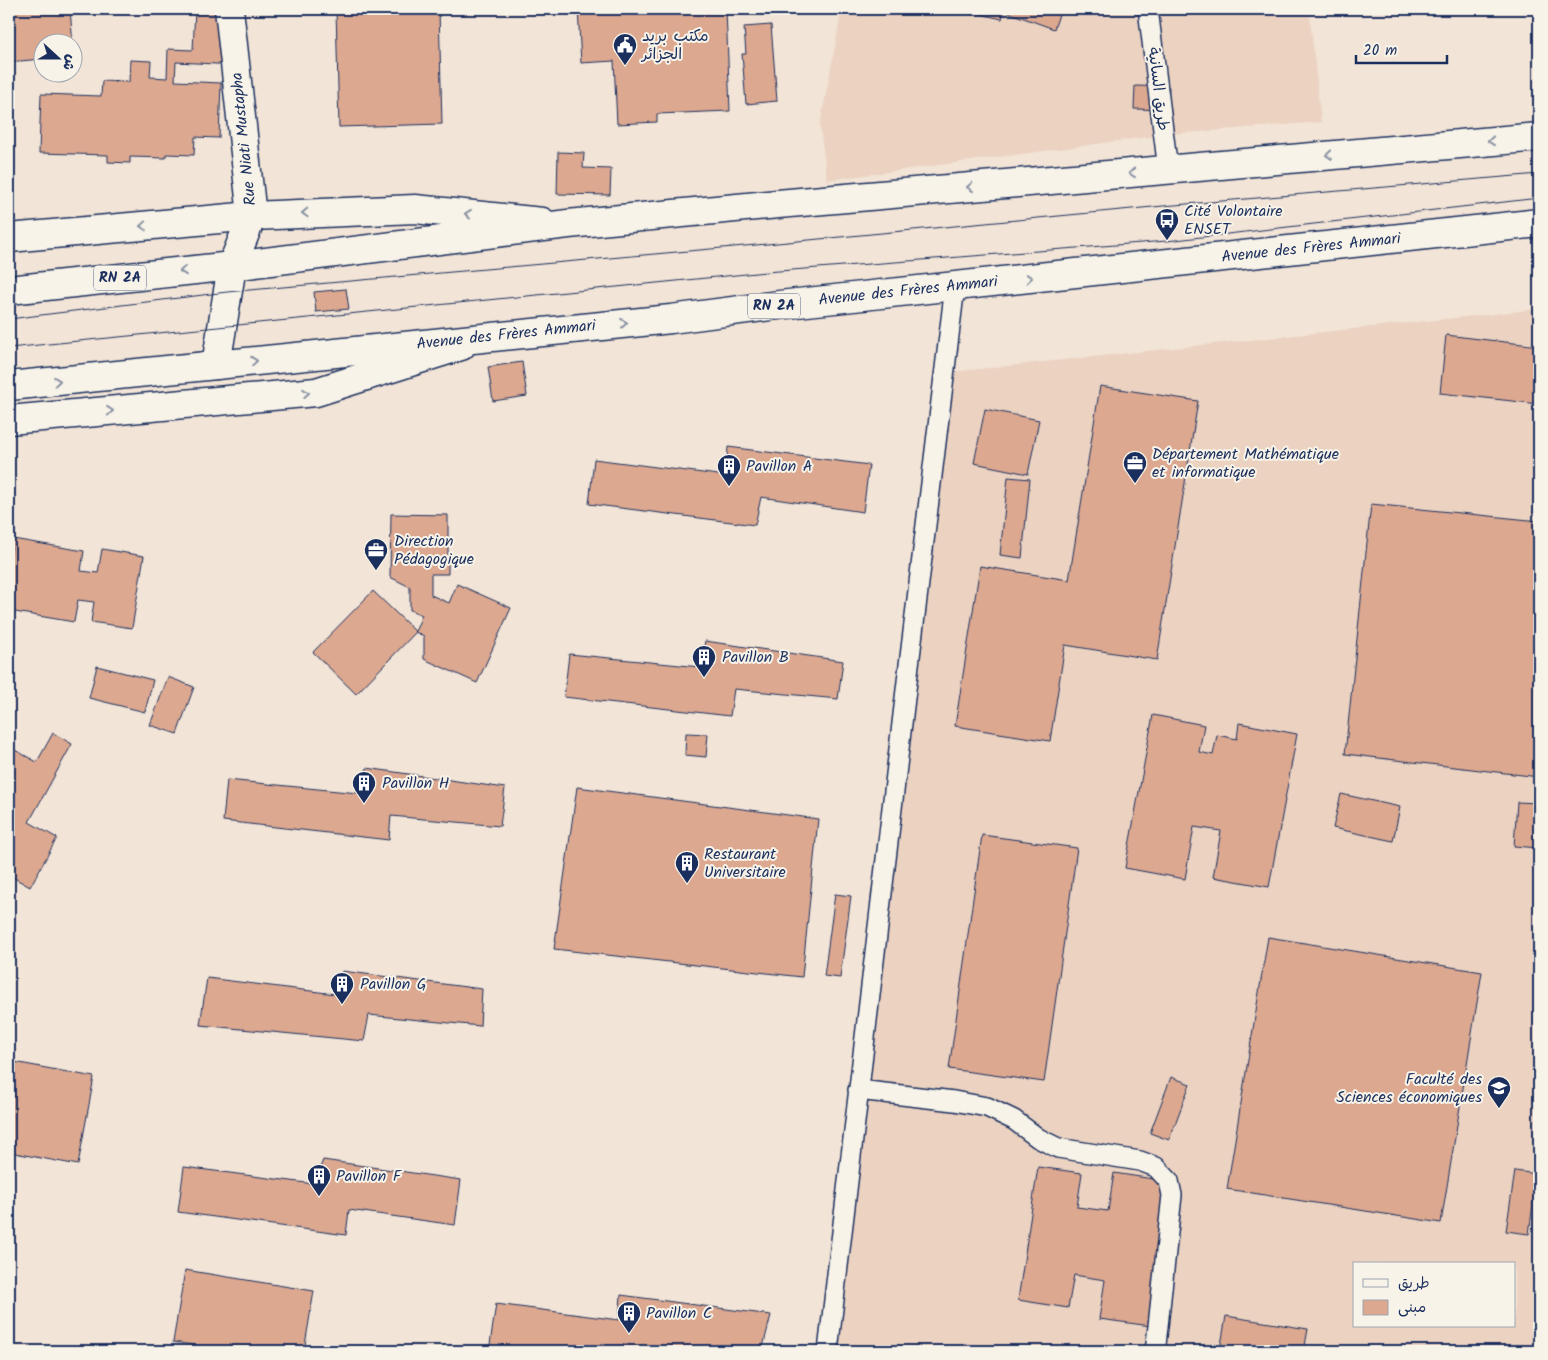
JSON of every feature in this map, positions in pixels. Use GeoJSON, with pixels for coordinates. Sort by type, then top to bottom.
{"type":"FeatureCollection","features":[{"type":"Feature","properties":{"kind":"main road","name":"Rue Niati Mustapha"},"geometry":{"type":"LineString","coordinates":[[216,365],[232,266],[252,216],[229,9]]}},
{"type":"Feature","properties":{"kind":"main road","name":"RN 2A"},"geometry":{"type":"LineString","coordinates":[[9,290],[232,266],[568,224],[1539,137]]}},
{"type":"Feature","properties":{"kind":"main road"},"geometry":{"type":"LineString","coordinates":[[9,238],[252,216],[415,209],[568,224]]}},
{"type":"Feature","properties":{"kind":"main road","name":"Avenue des Frères Ammari"},"geometry":{"type":"LineString","coordinates":[[9,386],[671,319],[955,286],[1539,223]]}},
{"type":"Feature","properties":{"kind":"main road"},"geometry":{"type":"LineString","coordinates":[[9,420],[316,392],[495,336]]}},
{"type":"Feature","properties":{"kind":"lane","name":"طريق السانية"},"geometry":{"type":"LineString","coordinates":[[1148,9],[1168,170]]}},
{"type":"Feature","properties":{"kind":"lane"},"geometry":{"type":"LineString","coordinates":[[828,1351],[955,286]]}},
{"type":"Feature","properties":{"kind":"lane"},"geometry":{"type":"LineString","coordinates":[[858,1090],[954,1101],[987,1107],[1014,1120],[1038,1138],[1058,1148],[1140,1162],[1156,1167],[1169,1181],[1172,1195],[1154,1351]]}},
{"type":"Feature","properties":{"kind":"shaded area"},"geometry":{"type":"Polygon","coordinates":[[[842,9],[1309,9],[1321,122],[1171,134],[827,180],[820,126],[842,9]]]}},
{"type":"Feature","properties":{"kind":"shaded area"},"geometry":{"type":"Polygon","coordinates":[[[1539,309],[1539,1351],[817,1351],[933,374],[1539,309]]]}},
{"type":"Feature","properties":{"kind":"building"},"geometry":{"type":"Polygon","coordinates":[[[9,9],[70,9],[72,32],[32,32],[32,60],[9,62],[9,9]]]}},
{"type":"Feature","properties":{"kind":"building"},"geometry":{"type":"Polygon","coordinates":[[[195,9],[238,11],[236,65],[176,62],[175,81],[221,83],[219,138],[195,137],[194,155],[166,154],[166,158],[130,157],[130,163],[108,162],[108,155],[39,153],[41,94],[101,96],[102,81],[129,82],[130,60],[151,61],[150,77],[167,78],[168,49],[193,50],[195,9]]]}},
{"type":"Feature","properties":{"kind":"building"},"geometry":{"type":"Polygon","coordinates":[[[336,9],[439,9],[442,124],[339,127],[336,9]]]}},
{"type":"Feature","properties":{"kind":"building"},"geometry":{"type":"Polygon","coordinates":[[[578,9],[726,9],[730,111],[657,114],[657,122],[617,124],[614,61],[581,63],[578,9]]]}},
{"type":"Feature","properties":{"kind":"building"},"geometry":{"type":"Polygon","coordinates":[[[958,9],[1004,9],[1002,19],[958,9]]]}},
{"type":"Feature","properties":{"kind":"building"},"geometry":{"type":"Polygon","coordinates":[[[1008,9],[1061,9],[1054,29],[1007,12],[1008,9]]]}},
{"type":"Feature","properties":{"kind":"building"},"geometry":{"type":"Polygon","coordinates":[[[771,25],[777,101],[746,104],[742,54],[746,54],[744,27],[771,25]]]}},
{"type":"Feature","properties":{"kind":"building"},"geometry":{"type":"Polygon","coordinates":[[[1135,86],[1169,87],[1168,110],[1134,109],[1135,86]]]}},
{"type":"Feature","properties":{"kind":"building"},"geometry":{"type":"Polygon","coordinates":[[[558,152],[584,153],[583,168],[611,169],[610,195],[557,194],[558,152]]]}},
{"type":"Feature","properties":{"kind":"building"},"geometry":{"type":"Polygon","coordinates":[[[346,289],[349,309],[316,312],[314,292],[346,289]]]}},
{"type":"Feature","properties":{"kind":"building"},"geometry":{"type":"Polygon","coordinates":[[[1446,335],[1539,346],[1539,404],[1440,393],[1446,335]]]}},
{"type":"Feature","properties":{"kind":"building"},"geometry":{"type":"Polygon","coordinates":[[[522,362],[527,396],[493,401],[488,367],[522,362]]]}},
{"type":"Feature","properties":{"kind":"building","name":"Département Mathématique et informatique"},"geometry":{"type":"Polygon","coordinates":[[[1100,386],[1198,401],[1157,660],[1065,645],[1050,741],[955,726],[980,566],[1069,580],[1100,386]]]}},
{"type":"Feature","properties":{"kind":"building"},"geometry":{"type":"Polygon","coordinates":[[[985,409],[1039,420],[1028,474],[974,463],[985,409]]]}},
{"type":"Feature","properties":{"kind":"building","name":"Pavillon A"},"geometry":{"type":"Polygon","coordinates":[[[728,447],[869,465],[863,512],[761,497],[755,525],[589,504],[594,459],[726,476],[728,447]]]}},
{"type":"Feature","properties":{"kind":"building"},"geometry":{"type":"Polygon","coordinates":[[[1008,477],[1030,479],[1022,558],[1000,555],[1008,477]]]}},
{"type":"Feature","properties":{"kind":"building"},"geometry":{"type":"Polygon","coordinates":[[[1371,504],[1539,521],[1539,777],[1345,754],[1371,504]]]}},
{"type":"Feature","properties":{"kind":"building"},"geometry":{"type":"Polygon","coordinates":[[[391,514],[448,515],[448,574],[431,574],[431,595],[449,603],[457,584],[511,608],[477,683],[424,659],[424,636],[415,632],[422,615],[410,610],[410,587],[390,577],[391,514]]]}},
{"type":"Feature","properties":{"kind":"building"},"geometry":{"type":"Polygon","coordinates":[[[13,539],[84,551],[81,571],[98,573],[102,549],[144,556],[132,628],[91,622],[94,602],[78,600],[74,622],[9,611],[9,565],[13,539]]]}},
{"type":"Feature","properties":{"kind":"building"},"geometry":{"type":"Polygon","coordinates":[[[373,591],[416,632],[356,694],[313,652],[373,591]]]}},
{"type":"Feature","properties":{"kind":"building","name":"Pavillon B"},"geometry":{"type":"Polygon","coordinates":[[[705,641],[843,661],[838,699],[734,689],[730,716],[564,697],[569,654],[700,667],[705,641]]]}},
{"type":"Feature","properties":{"kind":"building"},"geometry":{"type":"Polygon","coordinates":[[[97,666],[153,680],[145,712],[89,698],[97,666]]]}},
{"type":"Feature","properties":{"kind":"building"},"geometry":{"type":"Polygon","coordinates":[[[168,677],[194,687],[177,734],[150,725],[168,677]]]}},
{"type":"Feature","properties":{"kind":"building"},"geometry":{"type":"Polygon","coordinates":[[[1153,715],[1204,725],[1199,752],[1213,755],[1217,735],[1237,739],[1239,723],[1297,734],[1269,887],[1213,877],[1221,831],[1194,827],[1185,879],[1125,868],[1153,715]]]}},
{"type":"Feature","properties":{"kind":"building"},"geometry":{"type":"Polygon","coordinates":[[[53,733],[72,744],[29,822],[57,838],[30,887],[9,875],[9,747],[37,762],[53,733]]]}},
{"type":"Feature","properties":{"kind":"building"},"geometry":{"type":"Polygon","coordinates":[[[686,733],[708,734],[706,757],[685,755],[686,733]]]}},
{"type":"Feature","properties":{"kind":"building","name":"Pavillon H"},"geometry":{"type":"Polygon","coordinates":[[[367,768],[505,788],[500,826],[391,816],[389,840],[223,821],[227,780],[358,793],[367,768]]]}},
{"type":"Feature","properties":{"kind":"building","name":"Restaurant Universitaire"},"geometry":{"type":"Polygon","coordinates":[[[577,787],[818,819],[802,977],[554,949],[577,787]]]}},
{"type":"Feature","properties":{"kind":"building"},"geometry":{"type":"Polygon","coordinates":[[[1341,794],[1400,807],[1393,841],[1333,828],[1341,794]]]}},
{"type":"Feature","properties":{"kind":"building"},"geometry":{"type":"Polygon","coordinates":[[[1517,802],[1539,803],[1539,848],[1514,846],[1517,802]]]}},
{"type":"Feature","properties":{"kind":"building"},"geometry":{"type":"Polygon","coordinates":[[[982,835],[1077,848],[1044,1082],[949,1069],[982,835]]]}},
{"type":"Feature","properties":{"kind":"building"},"geometry":{"type":"Polygon","coordinates":[[[835,894],[851,896],[840,978],[824,976],[835,894]]]}},
{"type":"Feature","properties":{"kind":"building"},"geometry":{"type":"Polygon","coordinates":[[[1268,937],[1482,972],[1441,1223],[1227,1189],[1268,937]]]}},
{"type":"Feature","properties":{"kind":"building","name":"Pavillon G"},"geometry":{"type":"Polygon","coordinates":[[[342,971],[482,989],[480,1026],[369,1015],[364,1041],[200,1025],[207,978],[335,994],[342,971]]]}},
{"type":"Feature","properties":{"kind":"building"},"geometry":{"type":"Polygon","coordinates":[[[9,1061],[94,1077],[78,1165],[9,1152],[9,1061]]]}},
{"type":"Feature","properties":{"kind":"building"},"geometry":{"type":"Polygon","coordinates":[[[1171,1077],[1190,1084],[1169,1140],[1150,1133],[1171,1077]]]}},
{"type":"Feature","properties":{"kind":"building","name":"Pavillon F"},"geometry":{"type":"Polygon","coordinates":[[[323,1160],[461,1180],[455,1225],[349,1210],[346,1235],[178,1212],[184,1167],[314,1184],[323,1160]]]}},
{"type":"Feature","properties":{"kind":"building"},"geometry":{"type":"Polygon","coordinates":[[[1038,1167],[1082,1173],[1077,1207],[1108,1211],[1114,1173],[1173,1182],[1151,1326],[1099,1319],[1105,1280],[1074,1275],[1068,1308],[1018,1300],[1038,1167]]]}},
{"type":"Feature","properties":{"kind":"building"},"geometry":{"type":"Polygon","coordinates":[[[1515,1171],[1537,1174],[1529,1234],[1506,1231],[1515,1171]]]}},
{"type":"Feature","properties":{"kind":"building"},"geometry":{"type":"Polygon","coordinates":[[[185,1270],[314,1291],[304,1351],[233,1351],[173,1342],[185,1270]]]}},
{"type":"Feature","properties":{"kind":"building","name":"Pavillon C"},"geometry":{"type":"Polygon","coordinates":[[[621,1295],[771,1315],[762,1351],[681,1351],[658,1347],[657,1351],[489,1351],[496,1304],[619,1320],[621,1295]]]}},
{"type":"Feature","properties":{"kind":"building"},"geometry":{"type":"Polygon","coordinates":[[[1226,1316],[1308,1329],[1304,1351],[1220,1351],[1226,1316]]]}},
{"type":"Feature","properties":{"kind":"tram line"},"geometry":{"type":"LineString","coordinates":[[9,319],[227,292],[767,244],[1163,206],[1539,174]]}},
{"type":"Feature","properties":{"kind":"tram line"},"geometry":{"type":"LineString","coordinates":[[9,348],[766,272],[1167,241],[1539,198]]}},
{"type":"Feature","properties":{"kind":"place","name":"مكتب بريد الجزائر"},"geometry":{"type":"Point","coordinates":[625,66]}},
{"type":"Feature","properties":{"kind":"place","name":"Cité Volontaire ENSET"},"geometry":{"type":"Point","coordinates":[1167,241]}},
{"type":"Feature","properties":{"kind":"place","name":"Département Mathématique et informatique"},"geometry":{"type":"Point","coordinates":[1135,484]}},
{"type":"Feature","properties":{"kind":"place","name":"Pavillon A"},"geometry":{"type":"Point","coordinates":[729,487]}},
{"type":"Feature","properties":{"kind":"place","name":"Direction Pédagogique"},"geometry":{"type":"Point","coordinates":[376,571]}},
{"type":"Feature","properties":{"kind":"place","name":"Pavillon B"},"geometry":{"type":"Point","coordinates":[704,678]}},
{"type":"Feature","properties":{"kind":"place","name":"Pavillon H"},"geometry":{"type":"Point","coordinates":[364,804]}},
{"type":"Feature","properties":{"kind":"place","name":"Restaurant Universitaire"},"geometry":{"type":"Point","coordinates":[687,884]}},
{"type":"Feature","properties":{"kind":"place","name":"Pavillon G"},"geometry":{"type":"Point","coordinates":[342,1005]}},
{"type":"Feature","properties":{"kind":"place","name":"Faculté des Sciences économiques"},"geometry":{"type":"Point","coordinates":[1499,1109]}},
{"type":"Feature","properties":{"kind":"place","name":"Pavillon F"},"geometry":{"type":"Point","coordinates":[319,1197]}},
{"type":"Feature","properties":{"kind":"place","name":"Pavillon C"},"geometry":{"type":"Point","coordinates":[629,1334]}}]}
